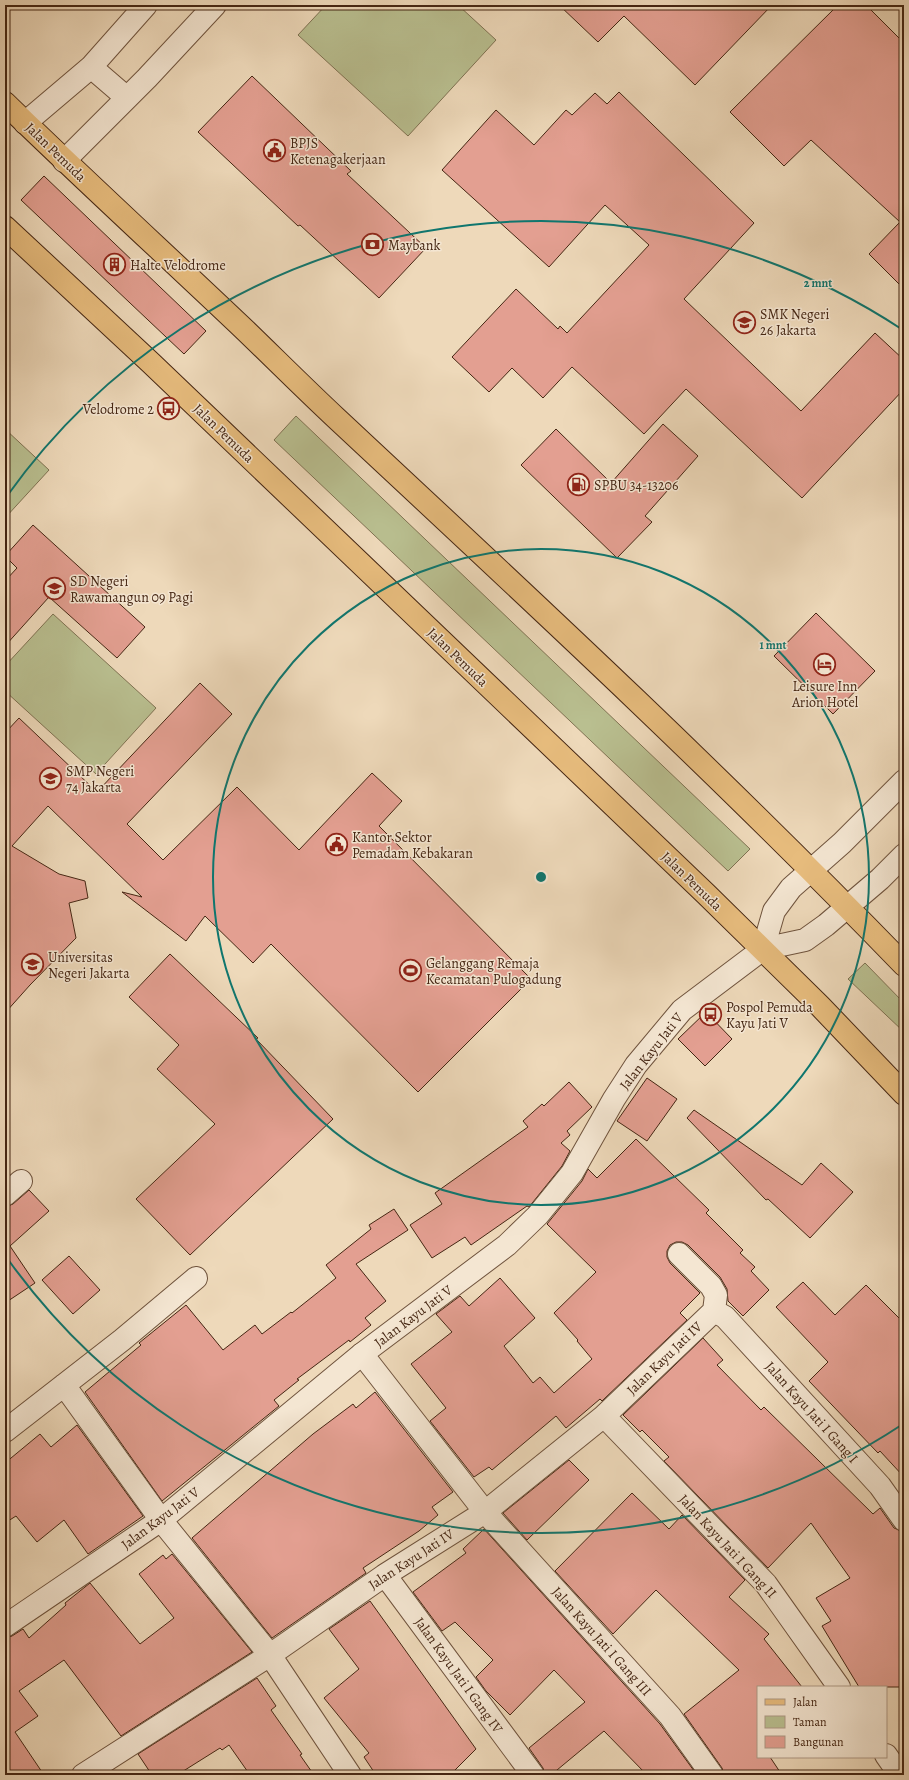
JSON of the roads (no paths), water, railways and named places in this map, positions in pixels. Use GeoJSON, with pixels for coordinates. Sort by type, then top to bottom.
{"type":"FeatureCollection","features":[{"type":"Feature","properties":{"kind":"main road","name":"Jalan Pemuda"},"geometry":{"type":"LineString","coordinates":[[5,103],[64,161],[247,332],[334,416],[542,609],[810,870],[904,965]]}},
{"type":"Feature","properties":{"kind":"main road","name":"Jalan Pemuda"},"geometry":{"type":"LineString","coordinates":[[5,227],[156,368],[763,949],[904,1094]]}},
{"type":"Feature","properties":{"kind":"street"},"geometry":{"type":"LineString","coordinates":[[25,123],[91,67],[146,5]]}},
{"type":"Feature","properties":{"kind":"street"},"geometry":{"type":"LineString","coordinates":[[64,161],[127,98],[215,5]]}},
{"type":"Feature","properties":{"kind":"street"},"geometry":{"type":"LineString","coordinates":[[91,67],[127,98]]}},
{"type":"Feature","properties":{"kind":"street"},"geometry":{"type":"LineString","coordinates":[[904,781],[842,843],[791,888],[774,911],[763,949],[805,940],[848,908],[880,879],[904,854]]}},
{"type":"Feature","properties":{"kind":"street","name":"Jalan Kayu Jati V"},"geometry":{"type":"LineString","coordinates":[[5,1626],[161,1520],[362,1354],[507,1245],[538,1215],[572,1173],[614,1099],[636,1065],[682,1010],[763,949]]}},
{"type":"Feature","properties":{"kind":"street"},"geometry":{"type":"LineString","coordinates":[[5,1195],[21,1181]]}},
{"type":"Feature","properties":{"kind":"street"},"geometry":{"type":"LineString","coordinates":[[679,1254],[711,1286],[716,1295],[714,1311]]}},
{"type":"Feature","properties":{"kind":"street"},"geometry":{"type":"LineString","coordinates":[[5,1431],[196,1278]]}},
{"type":"Feature","properties":{"kind":"street","name":"Jalan Kayu Jati IV"},"geometry":{"type":"LineString","coordinates":[[83,1775],[270,1655],[385,1574],[485,1512],[604,1416],[714,1311]]}},
{"type":"Feature","properties":{"kind":"street","name":"Jalan Kayu Jati I Gang I"},"geometry":{"type":"LineString","coordinates":[[714,1311],[725,1316],[874,1480],[904,1520]]}},
{"type":"Feature","properties":{"kind":"street","name":"Jalan Kayu Jati I Gang III"},"geometry":{"type":"LineString","coordinates":[[362,1354],[485,1512],[670,1716],[712,1775]]}},
{"type":"Feature","properties":{"kind":"street"},"geometry":{"type":"LineString","coordinates":[[64,1385],[161,1520],[270,1655],[350,1775]]}},
{"type":"Feature","properties":{"kind":"street","name":"Jalan Kayu Jati I Gang II"},"geometry":{"type":"LineString","coordinates":[[604,1416],[766,1584],[838,1686]]}},
{"type":"Feature","properties":{"kind":"street","name":"Jalan Kayu Jati I Gang IV"},"geometry":{"type":"LineString","coordinates":[[385,1574],[533,1775]]}},
{"type":"Feature","properties":{"kind":"street"},"geometry":{"type":"LineString","coordinates":[[887,1756],[900,1775]]}},
{"type":"Feature","properties":{"kind":"place","name":"BPJS Ketenagakerjaan"},"geometry":{"type":"Point","coordinates":[275,151]}},
{"type":"Feature","properties":{"kind":"place","name":"Maybank"},"geometry":{"type":"Point","coordinates":[373,245]}},
{"type":"Feature","properties":{"kind":"place","name":"Halte Velodrome"},"geometry":{"type":"Point","coordinates":[114,265]}},
{"type":"Feature","properties":{"kind":"place","name":"SMK Negeri 26 Jakarta"},"geometry":{"type":"Point","coordinates":[744,322]}},
{"type":"Feature","properties":{"kind":"place","name":"Velodrome 2"},"geometry":{"type":"Point","coordinates":[169,409]}},
{"type":"Feature","properties":{"kind":"place","name":"SPBU 34-13206"},"geometry":{"type":"Point","coordinates":[578,485]}},
{"type":"Feature","properties":{"kind":"place","name":"SD Negeri Rawamangun 09 Pagi"},"geometry":{"type":"Point","coordinates":[54,589]}},
{"type":"Feature","properties":{"kind":"place","name":"Leisure Inn Arion Hotel"},"geometry":{"type":"Point","coordinates":[825,664]}},
{"type":"Feature","properties":{"kind":"place","name":"SMP Negeri 74 Jakarta"},"geometry":{"type":"Point","coordinates":[51,779]}},
{"type":"Feature","properties":{"kind":"place","name":"Kantor Sektor Pemadam Kebakaran"},"geometry":{"type":"Point","coordinates":[336,845]}},
{"type":"Feature","properties":{"kind":"place","name":"Universitas Negeri Jakarta"},"geometry":{"type":"Point","coordinates":[33,965]}},
{"type":"Feature","properties":{"kind":"place","name":"Gelanggang Remaja Kecamatan Pulogadung"},"geometry":{"type":"Point","coordinates":[410,971]}},
{"type":"Feature","properties":{"kind":"place","name":"Pospol Pemuda Kayu Jati V"},"geometry":{"type":"Point","coordinates":[711,1015]}}]}
